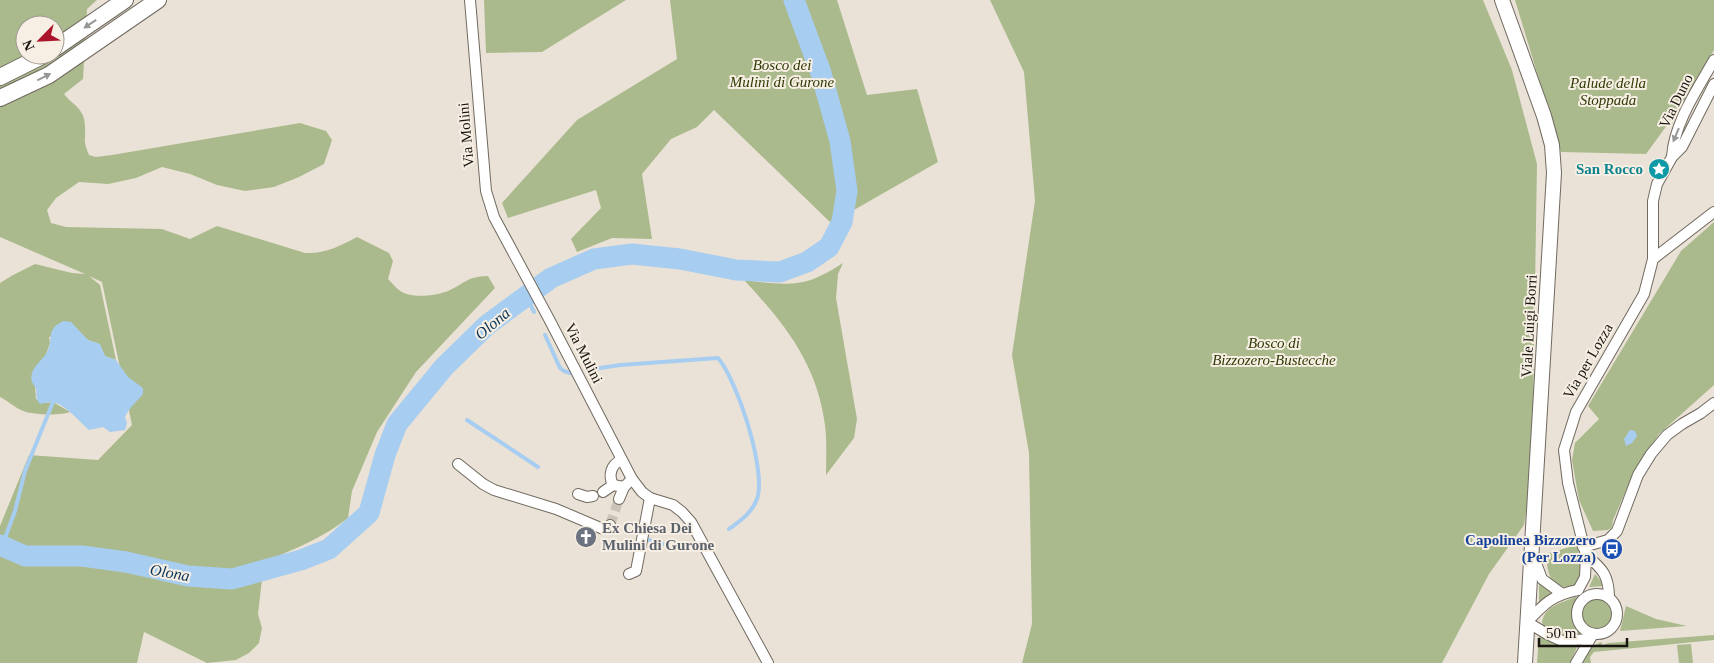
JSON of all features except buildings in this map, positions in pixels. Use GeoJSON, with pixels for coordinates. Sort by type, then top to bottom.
{"type":"FeatureCollection","features":[{"type":"Feature","properties":{"kind":"highway"},"geometry":{"type":"LineString","coordinates":[[65,41],[125,0]]}},
{"type":"Feature","properties":{"kind":"highway"},"geometry":{"type":"LineString","coordinates":[[0,98],[49,75],[158,0]]}},
{"type":"Feature","properties":{"kind":"highway"},"geometry":{"type":"LineString","coordinates":[[0,77],[24,65]]}},
{"type":"Feature","properties":{"kind":"main road","name":"Viale Luigi Borri"},"geometry":{"type":"LineString","coordinates":[[1502,0],[1544,116],[1552,145],[1554,173],[1525,663]]}},
{"type":"Feature","properties":{"kind":"street","name":"Via Molini"},"geometry":{"type":"LineString","coordinates":[[470,0],[486,191],[494,217],[517,261]]}},
{"type":"Feature","properties":{"kind":"street","name":"Via Duno"},"geometry":{"type":"LineString","coordinates":[[1672,157],[1673,142],[1689,106],[1714,60]]}},
{"type":"Feature","properties":{"kind":"street","name":"Via Duno"},"geometry":{"type":"LineString","coordinates":[[1653,259],[1653,201],[1657,184],[1672,157],[1682,147],[1714,84]]}},
{"type":"Feature","properties":{"kind":"street"},"geometry":{"type":"LineString","coordinates":[[1653,259],[1714,212]]}},
{"type":"Feature","properties":{"kind":"street","name":"Via per Lozza"},"geometry":{"type":"LineString","coordinates":[[1581,594],[1585,577],[1585,551],[1568,482],[1564,450],[1576,412],[1644,294],[1653,259]]}},
{"type":"Feature","properties":{"kind":"street","name":"Via Mulini"},"geometry":{"type":"LineString","coordinates":[[517,261],[632,480],[650,498],[673,506],[691,522],[768,663]]}},
{"type":"Feature","properties":{"kind":"street"},"geometry":{"type":"LineString","coordinates":[[1609,598],[1596,594],[1561,594],[1542,606],[1527,622],[1562,641],[1602,634],[1608,631],[1615,622],[1616,609],[1609,598],[1609,583],[1601,568],[1585,551],[1608,540],[1617,531],[1638,475],[1651,454],[1667,435],[1701,414],[1714,403]]}},
{"type":"Feature","properties":{"kind":"street"},"geometry":{"type":"LineString","coordinates":[[619,499],[618,486],[610,478],[613,467],[621,460]]}},
{"type":"Feature","properties":{"kind":"street"},"geometry":{"type":"LineString","coordinates":[[458,464],[483,484],[494,490],[556,509],[603,529],[609,528],[610,525]]}},
{"type":"Feature","properties":{"kind":"street"},"geometry":{"type":"LineString","coordinates":[[578,494],[587,497],[632,480]]}},
{"type":"Feature","properties":{"kind":"street"},"geometry":{"type":"LineString","coordinates":[[629,574],[636,571],[650,498]]}},
{"type":"Feature","properties":{"kind":"street"},"geometry":{"type":"LineString","coordinates":[[1532,554],[1542,579],[1561,594]]}},
{"type":"Feature","properties":{"kind":"street"},"geometry":{"type":"LineString","coordinates":[[1581,594],[1576,616],[1582,628],[1591,636]]}},
{"type":"Feature","properties":{"kind":"street"},"geometry":{"type":"LineString","coordinates":[[1576,663],[1591,636]]}},
{"type":"Feature","properties":{"kind":"green space"},"geometry":{"type":"Polygon","coordinates":[[[0,0],[97,0],[87,9],[83,79],[64,94],[83,115],[85,142],[89,155],[96,157],[112,155],[300,123],[326,131],[332,140],[324,164],[274,187],[245,191],[217,185],[190,174],[162,167],[136,178],[108,184],[79,182],[56,198],[47,210],[51,223],[66,227],[162,229],[190,239],[217,226],[305,253],[326,251],[357,237],[389,253],[393,261],[388,279],[398,289],[409,295],[423,296],[436,294],[448,291],[470,279],[488,276],[495,288],[416,372],[377,432],[352,491],[348,518],[297,548],[264,562],[258,614],[262,628],[259,643],[249,653],[236,660],[207,663],[144,632],[137,663],[0,663],[0,526],[29,455],[98,460],[132,425],[102,282],[89,276],[100,285],[116,360],[105,356],[99,344],[88,340],[80,333],[49,337],[50,343],[35,387],[36,399],[45,403],[53,402],[70,412],[38,414],[25,412],[0,397],[0,283],[35,264],[72,273],[85,274],[0,237],[0,0]]]}},
{"type":"Feature","properties":{"kind":"green space"},"geometry":{"type":"Polygon","coordinates":[[[484,0],[626,0],[542,52],[486,53],[484,0]]]}},
{"type":"Feature","properties":{"kind":"green space","name":"Bosco dei Mulini di Gurone"},"geometry":{"type":"Polygon","coordinates":[[[670,0],[837,0],[867,95],[917,89],[938,162],[831,223],[714,110],[697,127],[671,139],[642,174],[652,239],[612,238],[577,252],[571,239],[601,208],[596,190],[508,218],[502,203],[577,120],[677,59],[670,0]]]}},
{"type":"Feature","properties":{"kind":"green space","name":"Bosco di Bizzozero-Bustecche"},"geometry":{"type":"Polygon","coordinates":[[[990,0],[1483,0],[1512,70],[1537,164],[1532,474],[1524,525],[1489,574],[1442,663],[1022,663],[1032,624],[1029,453],[1012,355],[1035,201],[1024,72],[990,0]]]}},
{"type":"Feature","properties":{"kind":"green space","name":"Palude della Stoppada"},"geometry":{"type":"Polygon","coordinates":[[[1515,0],[1714,0],[1714,50],[1681,106],[1646,154],[1561,152],[1515,0]]]}},
{"type":"Feature","properties":{"kind":"green space"},"geometry":{"type":"Polygon","coordinates":[[[1714,222],[1714,385],[1659,434],[1634,472],[1613,520],[1612,527],[1608,530],[1593,531],[1579,500],[1572,460],[1575,443],[1599,419],[1588,406],[1681,251],[1714,222]]]}},
{"type":"Feature","properties":{"kind":"green space"},"geometry":{"type":"Polygon","coordinates":[[[843,263],[838,274],[836,298],[857,419],[854,438],[826,475],[825,425],[815,383],[807,364],[786,329],[744,280],[781,284],[800,283],[818,277],[843,263]]]}},
{"type":"Feature","properties":{"kind":"green space"},"geometry":{"type":"Polygon","coordinates":[[[1577,545],[1580,566],[1578,581],[1575,586],[1566,587],[1555,584],[1549,575],[1545,554],[1577,545]]]}},
{"type":"Feature","properties":{"kind":"green space"},"geometry":{"type":"Polygon","coordinates":[[[1595,574],[1605,586],[1589,587],[1595,574]]]}},
{"type":"Feature","properties":{"kind":"green space"},"geometry":{"type":"Polygon","coordinates":[[[1539,579],[1556,594],[1539,605],[1539,579]]]}},
{"type":"Feature","properties":{"kind":"green space"},"geometry":{"type":"Polygon","coordinates":[[[1575,597],[1578,598],[1574,617],[1584,635],[1566,635],[1546,628],[1542,623],[1546,613],[1559,603],[1575,597]]]}},
{"type":"Feature","properties":{"kind":"green space"},"geometry":{"type":"Polygon","coordinates":[[[1597,599],[1608,603],[1612,614],[1608,625],[1597,629],[1586,625],[1582,614],[1586,603],[1597,599]]]}},
{"type":"Feature","properties":{"kind":"green space"},"geometry":{"type":"Polygon","coordinates":[[[1626,606],[1656,619],[1687,626],[1620,631],[1626,606]]]}},
{"type":"Feature","properties":{"kind":"green space"},"geometry":{"type":"Polygon","coordinates":[[[1539,634],[1557,643],[1578,645],[1570,663],[1537,663],[1539,634]]]}},
{"type":"Feature","properties":{"kind":"green space"},"geometry":{"type":"Polygon","coordinates":[[[1714,635],[1714,640],[1594,652],[1590,657],[1591,663],[1580,663],[1591,647],[1601,642],[1603,645],[1608,643],[1714,635]]]}},
{"type":"Feature","properties":{"kind":"green space"},"geometry":{"type":"Polygon","coordinates":[[[1691,644],[1693,663],[1679,663],[1677,645],[1691,644]]]}},
{"type":"Feature","properties":{"kind":"water"},"geometry":{"type":"Polygon","coordinates":[[[64,321],[71,322],[88,340],[100,344],[105,356],[116,360],[128,377],[143,388],[143,394],[125,417],[127,423],[125,430],[110,432],[103,427],[89,430],[72,413],[57,403],[40,404],[38,402],[36,389],[32,382],[32,373],[49,349],[52,331],[58,324],[64,321]]]}},
{"type":"Feature","properties":{"kind":"water"},"geometry":{"type":"Polygon","coordinates":[[[1630,430],[1635,431],[1637,436],[1632,443],[1626,446],[1624,439],[1630,430]]]}},
{"type":"Feature","properties":{"kind":"waterway","name":"Olona"},"geometry":{"type":"LineString","coordinates":[[0,545],[25,556],[82,556],[126,562],[188,576],[232,579],[301,560],[329,549],[369,513],[385,455],[397,424],[444,367],[487,325],[551,278],[594,259],[632,254],[680,259],[736,270],[780,272],[807,262],[829,247],[842,222],[847,191],[840,141],[821,73],[794,0]]}},
{"type":"Feature","properties":{"kind":"waterway"},"geometry":{"type":"LineString","coordinates":[[526,296],[534,312]]}},
{"type":"Feature","properties":{"kind":"waterway"},"geometry":{"type":"LineString","coordinates":[[545,335],[560,368],[570,373]]}},
{"type":"Feature","properties":{"kind":"waterway"},"geometry":{"type":"LineString","coordinates":[[587,370],[620,365],[718,358],[734,385],[748,426],[758,468],[759,486],[757,499],[745,516],[729,529]]}},
{"type":"Feature","properties":{"kind":"waterway"},"geometry":{"type":"LineString","coordinates":[[2,546],[15,511],[25,471],[53,402]]}},
{"type":"Feature","properties":{"kind":"waterway"},"geometry":{"type":"LineString","coordinates":[[467,420],[538,467]]}},
{"type":"Feature","properties":{"kind":"waterway"},"geometry":{"type":"LineString","coordinates":[[645,539],[682,549]]}},
{"type":"Feature","properties":{"kind":"tunnel"},"geometry":{"type":"LineString","coordinates":[[610,525],[619,499]]}},
{"type":"Feature","properties":{"kind":"place","name":"San Rocco"},"geometry":{"type":"Point","coordinates":[1659,169]}},
{"type":"Feature","properties":{"kind":"place","name":"Ex Chiesa Dei Mulini di Gurone"},"geometry":{"type":"Point","coordinates":[586,537]}},
{"type":"Feature","properties":{"kind":"place","name":"Capolinea Bizzozero (Per Lozza)"},"geometry":{"type":"Point","coordinates":[1612,549]}}]}
